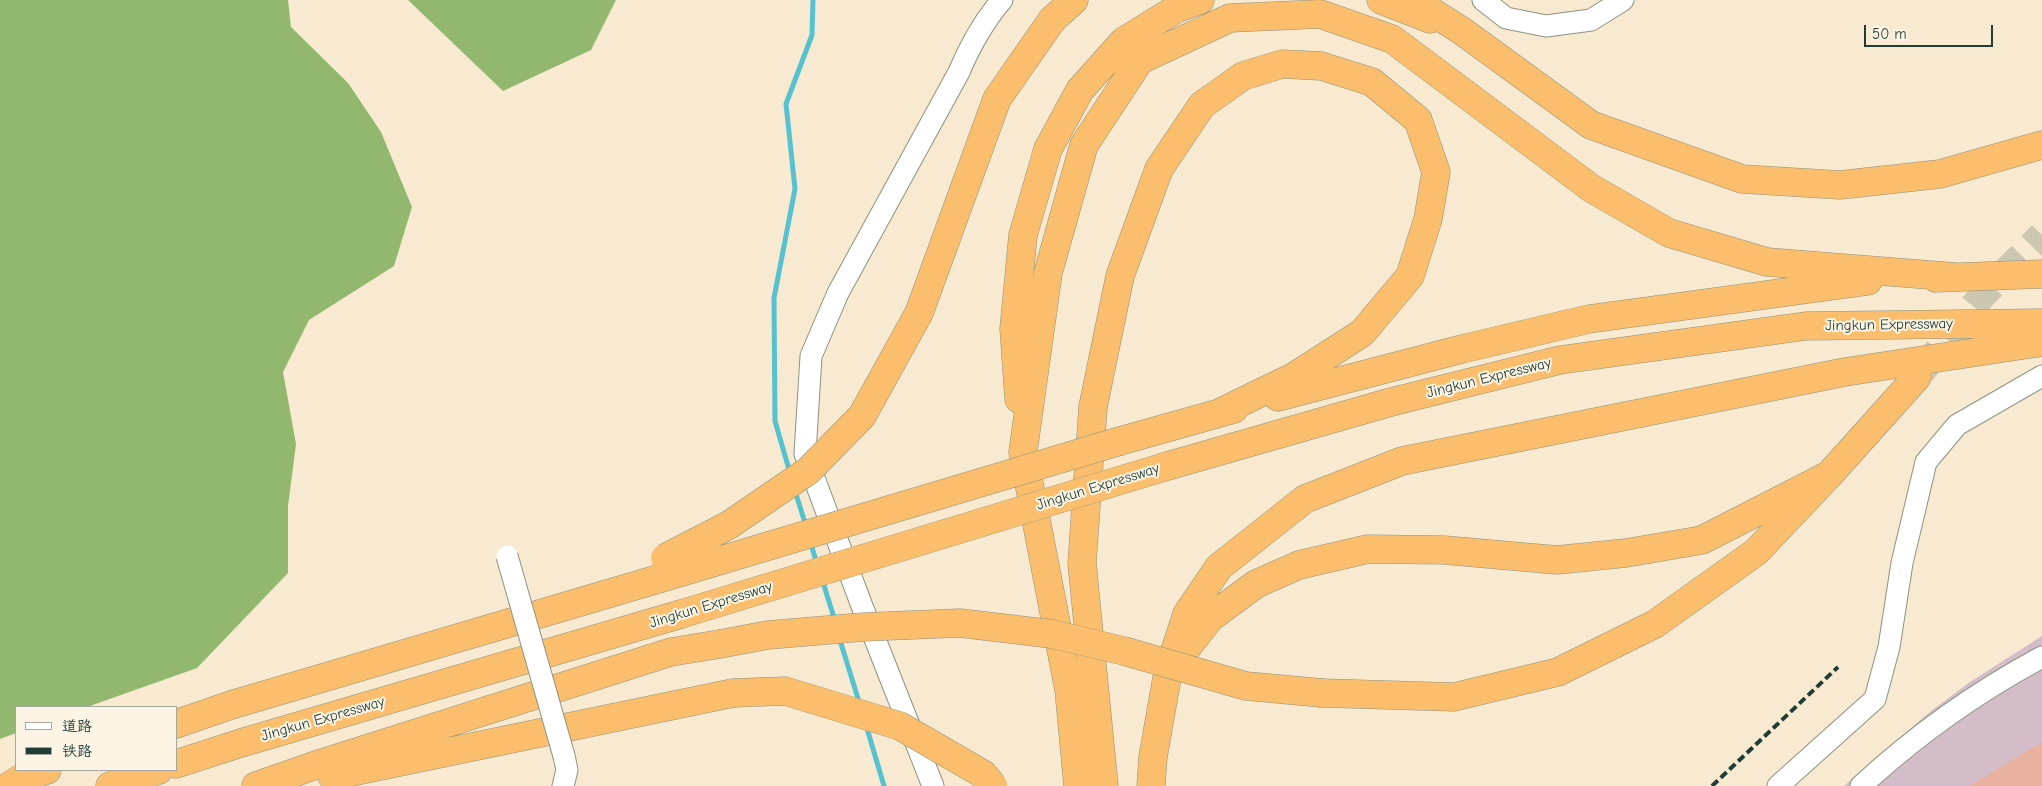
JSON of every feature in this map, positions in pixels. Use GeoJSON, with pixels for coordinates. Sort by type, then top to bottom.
{"type":"FeatureCollection","features":[{"type":"Feature","properties":{"kind":"highway"},"geometry":{"type":"LineString","coordinates":[[661,569],[808,470],[862,416],[919,313],[997,99],[1052,20],[1074,0]]}},
{"type":"Feature","properties":{"kind":"highway"},"geometry":{"type":"LineString","coordinates":[[1078,786],[1069,690],[1023,452],[1014,330],[1023,235],[1048,149],[1080,90],[1124,41],[1176,9],[1200,0]]}},
{"type":"Feature","properties":{"kind":"highway"},"geometry":{"type":"LineString","coordinates":[[1381,0],[1462,31]]}},
{"type":"Feature","properties":{"kind":"highway"},"geometry":{"type":"LineString","coordinates":[[1413,0],[1462,31],[1591,125],[1742,179],[1840,185],[1940,174],[2042,145]]}},
{"type":"Feature","properties":{"kind":"highway"},"geometry":{"type":"LineString","coordinates":[[1023,452],[1048,274],[1084,145],[1140,60],[1230,18],[1320,14],[1392,39],[1591,188],[1669,233],[1767,262],[1955,277]]}},
{"type":"Feature","properties":{"kind":"highway"},"geometry":{"type":"LineString","coordinates":[[1104,786],[1082,564],[1093,407],[1120,276],[1159,169],[1202,105],[1243,76],[1282,64],[1321,66],[1372,82],[1418,120],[1436,172],[1428,219],[1410,276],[1362,333],[1295,376],[1217,414]]}},
{"type":"Feature","properties":{"kind":"highway"},"geometry":{"type":"LineString","coordinates":[[178,723],[231,705],[575,604],[661,569],[1339,380],[1589,319],[1877,280],[2042,274]]}},
{"type":"Feature","properties":{"kind":"highway","name":"Jingkun Expressway"},"geometry":{"type":"LineString","coordinates":[[178,763],[241,743],[681,614],[1164,466],[1391,402],[1560,360],[1806,326],[2042,323]]}},
{"type":"Feature","properties":{"kind":"highway"},"geometry":{"type":"LineString","coordinates":[[1151,786],[1153,757],[1168,672],[1187,614],[1219,568],[1305,499],[1402,461],[1845,372],[2042,342]]}},
{"type":"Feature","properties":{"kind":"highway"},"geometry":{"type":"LineString","coordinates":[[256,786],[322,762],[671,652],[768,635],[863,628],[960,624],[1052,634],[1124,650],[1246,686],[1322,693],[1454,697],[1558,672],[1656,624],[1756,552],[1829,475],[1917,377]]}},
{"type":"Feature","properties":{"kind":"highway"},"geometry":{"type":"LineString","coordinates":[[1168,672],[1210,618],[1256,584],[1299,565],[1368,549],[1444,550],[1557,560],[1626,553],[1702,540],[1829,475]]}},
{"type":"Feature","properties":{"kind":"highway"},"geometry":{"type":"LineString","coordinates":[[281,786],[733,693],[785,692],[900,726],[983,774],[993,786]]}},
{"type":"Feature","properties":{"kind":"highway"},"geometry":{"type":"LineString","coordinates":[[9,786],[22,778],[44,771]]}},
{"type":"Feature","properties":{"kind":"highway"},"geometry":{"type":"LineString","coordinates":[[110,786],[156,771]]}},
{"type":"Feature","properties":{"kind":"street"},"geometry":{"type":"LineString","coordinates":[[933,786],[805,454],[811,356],[838,293],[959,72],[969,49],[981,28],[1002,0]]}},
{"type":"Feature","properties":{"kind":"street"},"geometry":{"type":"LineString","coordinates":[[1482,0],[1506,18],[1546,26],[1591,20],[1623,0]]}},
{"type":"Feature","properties":{"kind":"street"},"geometry":{"type":"LineString","coordinates":[[1778,786],[1874,699],[1889,647],[1902,564],[1926,462],[1958,425],[2042,376]]}},
{"type":"Feature","properties":{"kind":"street"},"geometry":{"type":"LineString","coordinates":[[507,556],[564,756],[567,770],[563,786]]}},
{"type":"Feature","properties":{"kind":"street"},"geometry":{"type":"LineString","coordinates":[[1861,786],[1907,746],[1944,718],[2042,657]]}},
{"type":"Feature","properties":{"kind":"shaded area"},"geometry":{"type":"Polygon","coordinates":[[[2042,636],[2042,786],[1844,786],[1931,711],[1970,682],[2042,636]]]}},
{"type":"Feature","properties":{"kind":"green space"},"geometry":{"type":"Polygon","coordinates":[[[0,0],[288,0],[291,27],[348,83],[381,132],[412,207],[394,266],[309,320],[283,372],[296,444],[288,506],[288,573],[197,668],[90,706],[15,706],[15,733],[0,739],[0,0]]]}},
{"type":"Feature","properties":{"kind":"green space"},"geometry":{"type":"Polygon","coordinates":[[[408,0],[616,0],[591,50],[503,91],[408,0]]]}},
{"type":"Feature","properties":{"kind":"building"},"geometry":{"type":"Polygon","coordinates":[[[2042,742],[2042,786],[1969,786],[2042,742]]]}},
{"type":"Feature","properties":{"kind":"waterway"},"geometry":{"type":"LineString","coordinates":[[790,473],[775,421],[774,298],[795,189],[786,104],[812,35],[813,0]]}},
{"type":"Feature","properties":{"kind":"waterway"},"geometry":{"type":"LineString","coordinates":[[795,491],[806,526]]}},
{"type":"Feature","properties":{"kind":"waterway"},"geometry":{"type":"LineString","coordinates":[[810,541],[817,564]]}},
{"type":"Feature","properties":{"kind":"waterway"},"geometry":{"type":"LineString","coordinates":[[822,579],[835,621]]}},
{"type":"Feature","properties":{"kind":"waterway"},"geometry":{"type":"LineString","coordinates":[[839,637],[860,705]]}},
{"type":"Feature","properties":{"kind":"waterway"},"geometry":{"type":"LineString","coordinates":[[866,725],[884,786]]}},
{"type":"Feature","properties":{"kind":"tunnel"},"geometry":{"type":"LineString","coordinates":[[1921,372],[1981,297],[2042,235]]}},
{"type":"Feature","properties":{"kind":"railway"},"geometry":{"type":"LineString","coordinates":[[1712,786],[1838,667]]}}]}
